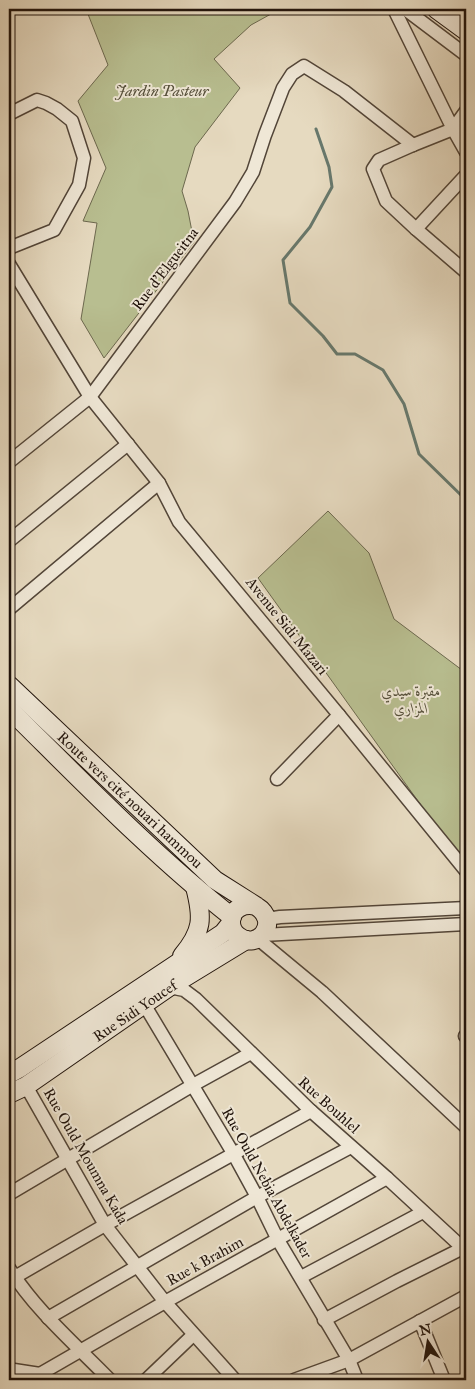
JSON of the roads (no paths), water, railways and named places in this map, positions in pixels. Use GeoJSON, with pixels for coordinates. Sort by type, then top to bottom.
{"type":"FeatureCollection","features":[{"type":"Feature","properties":{"kind":"main road"},"geometry":{"type":"LineString","coordinates":[[436,9],[466,31]]}},
{"type":"Feature","properties":{"kind":"main road","name":"Route vers cité nouari hammou"},"geometry":{"type":"LineString","coordinates":[[9,686],[215,880],[258,928],[236,934],[233,929],[232,920],[96,794],[9,709]]}},
{"type":"Feature","properties":{"kind":"main road"},"geometry":{"type":"LineString","coordinates":[[175,965],[195,938],[200,921],[200,908],[195,887]]}},
{"type":"Feature","properties":{"kind":"main road"},"geometry":{"type":"LineString","coordinates":[[9,1074],[223,933],[239,908],[245,905],[258,928]]}},
{"type":"Feature","properties":{"kind":"main road","name":"Rue Sidi Youcef"},"geometry":{"type":"LineString","coordinates":[[9,1094],[26,1086],[258,928]]}},
{"type":"Feature","properties":{"kind":"street"},"geometry":{"type":"LineString","coordinates":[[394,9],[466,152]]}},
{"type":"Feature","properties":{"kind":"street"},"geometry":{"type":"LineString","coordinates":[[405,9],[466,54]]}},
{"type":"Feature","properties":{"kind":"street","name":"Rue d'Elgueitna"},"geometry":{"type":"LineString","coordinates":[[9,462],[90,397],[235,202],[253,172],[283,88],[292,74],[304,66],[344,91],[413,145]]}},
{"type":"Feature","properties":{"kind":"street"},"geometry":{"type":"LineString","coordinates":[[9,114],[37,100],[58,109],[72,121],[84,158],[79,185],[54,230],[9,248]]}},
{"type":"Feature","properties":{"kind":"street"},"geometry":{"type":"LineString","coordinates":[[466,111],[453,129],[379,160],[373,169],[386,201],[466,272]]}},
{"type":"Feature","properties":{"kind":"street"},"geometry":{"type":"LineString","coordinates":[[416,229],[466,175]]}},
{"type":"Feature","properties":{"kind":"street","name":"Avenue Sidi Mazari"},"geometry":{"type":"LineString","coordinates":[[9,264],[90,397],[159,483],[179,522],[466,871]]}},
{"type":"Feature","properties":{"kind":"street"},"geometry":{"type":"LineString","coordinates":[[9,540],[128,444]]}},
{"type":"Feature","properties":{"kind":"street"},"geometry":{"type":"LineString","coordinates":[[9,609],[159,483]]}},
{"type":"Feature","properties":{"kind":"street"},"geometry":{"type":"LineString","coordinates":[[277,778],[339,715]]}},
{"type":"Feature","properties":{"kind":"street"},"geometry":{"type":"LineString","coordinates":[[258,928],[280,917],[466,908]]}},
{"type":"Feature","properties":{"kind":"street"},"geometry":{"type":"LineString","coordinates":[[258,928],[466,924]]}},
{"type":"Feature","properties":{"kind":"street"},"geometry":{"type":"LineString","coordinates":[[258,928],[322,992],[466,1127]]}},
{"type":"Feature","properties":{"kind":"street","name":"Rue Bouhlel"},"geometry":{"type":"LineString","coordinates":[[169,987],[184,990],[196,999],[311,1112],[387,1178],[464,1250]]}},
{"type":"Feature","properties":{"kind":"street","name":"Rue Ould Nebia Abdelkader"},"geometry":{"type":"LineString","coordinates":[[144,1004],[233,1154],[278,1240],[349,1360],[357,1380]]}},
{"type":"Feature","properties":{"kind":"street"},"geometry":{"type":"LineString","coordinates":[[9,1194],[193,1085],[251,1053]]}},
{"type":"Feature","properties":{"kind":"street","name":"Rue Ould Moumna Kada"},"geometry":{"type":"LineString","coordinates":[[26,1086],[105,1225],[226,1377]]}},
{"type":"Feature","properties":{"kind":"street"},"geometry":{"type":"LineString","coordinates":[[110,1380],[48,1318],[12,1272],[105,1225],[311,1112]]}},
{"type":"Feature","properties":{"kind":"street"},"geometry":{"type":"LineString","coordinates":[[48,1318],[257,1197],[351,1147]]}},
{"type":"Feature","properties":{"kind":"street","name":"Rue k Brahim"},"geometry":{"type":"LineString","coordinates":[[41,1378],[81,1350],[387,1178]]}},
{"type":"Feature","properties":{"kind":"street"},"geometry":{"type":"LineString","coordinates":[[301,1277],[423,1212]]}},
{"type":"Feature","properties":{"kind":"street"},"geometry":{"type":"LineString","coordinates":[[324,1320],[397,1281],[464,1250]]}},
{"type":"Feature","properties":{"kind":"street"},"geometry":{"type":"LineString","coordinates":[[294,1380],[349,1360],[466,1296]]}},
{"type":"Feature","properties":{"kind":"street"},"geometry":{"type":"LineString","coordinates":[[420,1321],[444,1380]]}},
{"type":"Feature","properties":{"kind":"street"},"geometry":{"type":"LineString","coordinates":[[146,1380],[193,1335]]}},
{"type":"Feature","properties":{"kind":"street"},"geometry":{"type":"LineString","coordinates":[[9,1370],[41,1378]]}},
{"type":"Feature","properties":{"kind":"waterway"},"geometry":{"type":"LineString","coordinates":[[316,129],[329,167],[332,187],[310,227],[283,260],[290,303],[323,336],[337,354],[355,354],[383,370],[404,404],[419,454],[466,500]]}},
{"type":"Feature","properties":{"kind":"park label","name":"Jardin Pasteur"},"geometry":{"type":"Point","coordinates":[162,91]}},
{"type":"Feature","properties":{"kind":"park label","name":"مقبرة سيدي المزاري"},"geometry":{"type":"Point","coordinates":[411,700]}}]}
